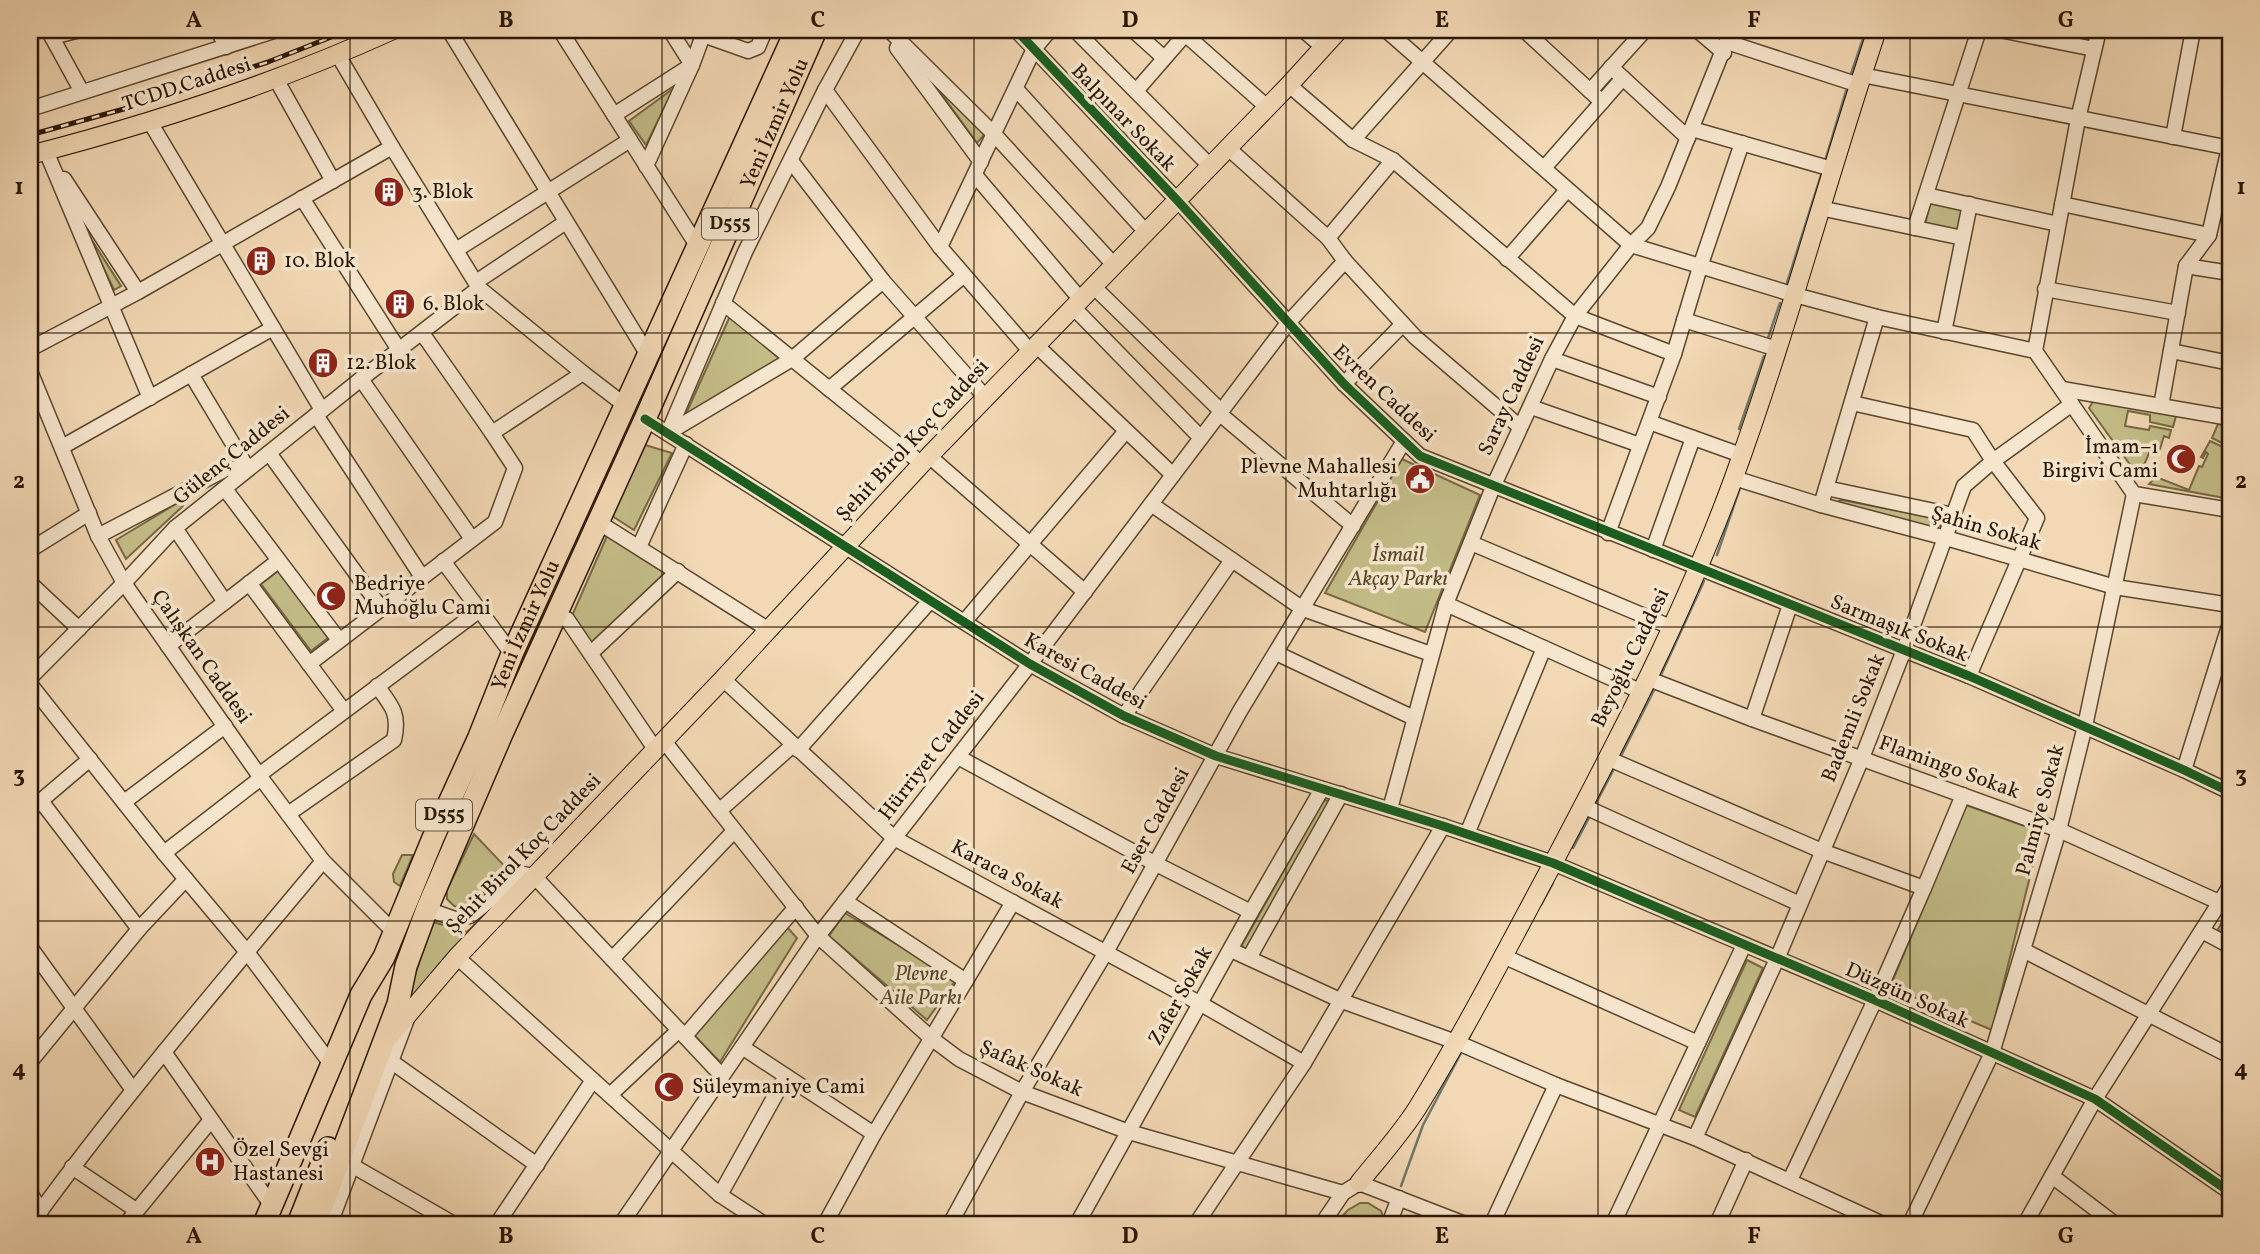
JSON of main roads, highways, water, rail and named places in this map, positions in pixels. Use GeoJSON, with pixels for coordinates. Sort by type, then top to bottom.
{"type":"FeatureCollection","features":[{"type":"Feature","properties":{"kind":"highway","name":"Yeni İzmir Yolu"},"geometry":{"type":"LineString","coordinates":[[271,1218],[361,995],[384,957],[512,654],[796,30]]}},
{"type":"Feature","properties":{"kind":"highway","name":"Yeni İzmir Yolu"},"geometry":{"type":"LineString","coordinates":[[315,1224],[388,1053],[407,966],[427,909],[501,736],[645,419],[816,30]]}},
{"type":"Feature","properties":{"kind":"highway"},"geometry":{"type":"LineString","coordinates":[[298,1224],[375,1011],[384,957]]}},
{"type":"Feature","properties":{"kind":"highway"},"geometry":{"type":"LineString","coordinates":[[271,1218],[375,1011],[407,966]]}},
{"type":"Feature","properties":{"kind":"main road","name":"TCDD Caddesi"},"geometry":{"type":"LineString","coordinates":[[38,153],[149,122],[276,79],[393,30]]}},
{"type":"Feature","properties":{"kind":"main road","name":"Şehit Birol Koç Caddesi"},"geometry":{"type":"LineString","coordinates":[[388,1053],[408,1015],[457,957],[723,679],[926,460],[1339,30]]}},
{"type":"Feature","properties":{"kind":"main road","name":"Beyoğlu Caddesi"},"geometry":{"type":"LineString","coordinates":[[1359,1183],[1416,1110],[1456,1042],[1553,863],[1589,808],[1652,684],[1734,478],[1795,295],[1877,30]]}},
{"type":"Feature","properties":{"kind":"waterway"},"geometry":{"type":"LineString","coordinates":[[1850,77],[1866,30]]}},
{"type":"Feature","properties":{"kind":"waterway"},"geometry":{"type":"LineString","coordinates":[[1825,161],[1846,91]]}},
{"type":"Feature","properties":{"kind":"waterway"},"geometry":{"type":"LineString","coordinates":[[1787,283],[1822,172]]}},
{"type":"Feature","properties":{"kind":"waterway"},"geometry":{"type":"LineString","coordinates":[[1768,338],[1780,303]]}},
{"type":"Feature","properties":{"kind":"waterway"},"geometry":{"type":"LineString","coordinates":[[1739,429],[1764,356]]}},
{"type":"Feature","properties":{"kind":"waterway"},"geometry":{"type":"LineString","coordinates":[[1717,555],[1741,485]]}},
{"type":"Feature","properties":{"kind":"waterway"},"geometry":{"type":"LineString","coordinates":[[1660,677],[1704,581]]}},
{"type":"Feature","properties":{"kind":"waterway"},"geometry":{"type":"LineString","coordinates":[[1620,758],[1656,686]]}},
{"type":"Feature","properties":{"kind":"waterway"},"geometry":{"type":"LineString","coordinates":[[1595,805],[1615,767]]}},
{"type":"Feature","properties":{"kind":"waterway"},"geometry":{"type":"LineString","coordinates":[[1573,848],[1591,814]]}},
{"type":"Feature","properties":{"kind":"waterway"},"geometry":{"type":"LineString","coordinates":[[1541,905],[1553,883]]}},
{"type":"Feature","properties":{"kind":"waterway"},"geometry":{"type":"LineString","coordinates":[[1469,1038],[1474,1028]]}},
{"type":"Feature","properties":{"kind":"waterway"},"geometry":{"type":"LineString","coordinates":[[1401,1186],[1423,1125],[1461,1053]]}},
{"type":"Feature","properties":{"kind":"railway"},"geometry":{"type":"LineString","coordinates":[[30,135],[131,107],[268,62],[349,30]]}},
{"type":"Feature","properties":{"kind":"place","name":"3. Blok"},"geometry":{"type":"Point","coordinates":[389,192]}},
{"type":"Feature","properties":{"kind":"place","name":"10. Blok"},"geometry":{"type":"Point","coordinates":[261,261]}},
{"type":"Feature","properties":{"kind":"place","name":"6. Blok"},"geometry":{"type":"Point","coordinates":[400,304]}},
{"type":"Feature","properties":{"kind":"place","name":"12. Blok"},"geometry":{"type":"Point","coordinates":[323,363]}},
{"type":"Feature","properties":{"kind":"place","name":"İmam–ı Birgivi Cami"},"geometry":{"type":"Point","coordinates":[2181,459]}},
{"type":"Feature","properties":{"kind":"place","name":"Plevne Mahallesi Muhtarlığı"},"geometry":{"type":"Point","coordinates":[1420,479]}},
{"type":"Feature","properties":{"kind":"place","name":"Bedriye Muhoğlu Cami"},"geometry":{"type":"Point","coordinates":[331,596]}},
{"type":"Feature","properties":{"kind":"place","name":"Süleymaniye Cami"},"geometry":{"type":"Point","coordinates":[669,1087]}},
{"type":"Feature","properties":{"kind":"place","name":"Özel Sevgi Hastanesi"},"geometry":{"type":"Point","coordinates":[210,1162]}},
{"type":"Feature","properties":{"kind":"park label","name":"İsmail Akçay Parkı"},"geometry":{"type":"Point","coordinates":[1398,567]}},
{"type":"Feature","properties":{"kind":"park label","name":"Plevne Aile Parkı"},"geometry":{"type":"Point","coordinates":[921,986]}}]}
